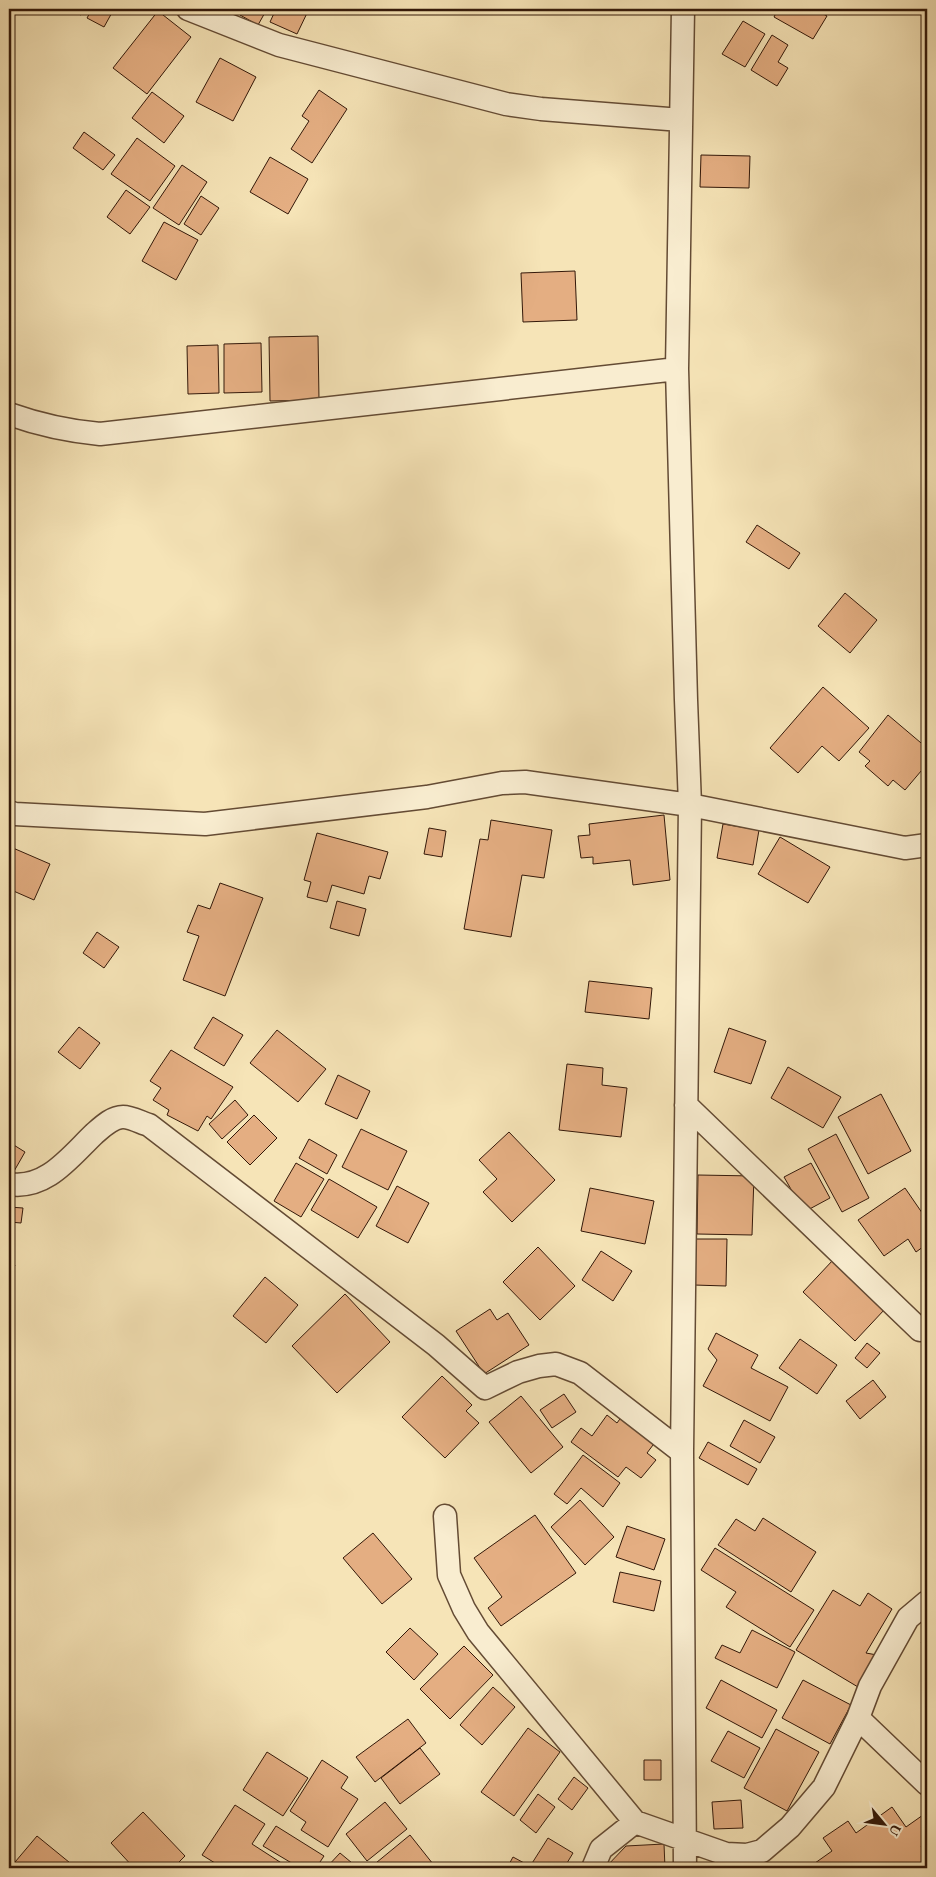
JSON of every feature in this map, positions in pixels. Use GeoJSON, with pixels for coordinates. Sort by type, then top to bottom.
{"type":"FeatureCollection","features":[{"type":"Feature","properties":{"kind":"street"},"geometry":{"type":"LineString","coordinates":[[188,9],[280,45],[506,104],[541,109],[681,120]]}},
{"type":"Feature","properties":{"kind":"street"},"geometry":{"type":"LineString","coordinates":[[683,9],[678,369],[690,805],[682,1452],[684,1868]]}},
{"type":"Feature","properties":{"kind":"street"},"geometry":{"type":"LineString","coordinates":[[9,414],[56,429],[100,434],[678,369]]}},
{"type":"Feature","properties":{"kind":"street"},"geometry":{"type":"LineString","coordinates":[[9,812],[15,814],[205,824],[427,797],[502,783],[525,782],[690,805],[904,848],[927,845]]}},
{"type":"Feature","properties":{"kind":"street"},"geometry":{"type":"LineString","coordinates":[[686,1105],[920,1330]]}},
{"type":"Feature","properties":{"kind":"street"},"geometry":{"type":"LineString","coordinates":[[9,1184],[18,1186],[43,1180],[58,1169],[106,1123],[123,1117],[149,1125],[436,1345],[485,1388],[518,1372],[539,1366],[556,1364],[580,1373],[682,1452]]}},
{"type":"Feature","properties":{"kind":"street"},"geometry":{"type":"LineString","coordinates":[[445,1516],[449,1575],[464,1609],[474,1624],[635,1822],[726,1854],[747,1855],[762,1851],[790,1827],[824,1787],[858,1718],[870,1686],[908,1618],[927,1602]]}},
{"type":"Feature","properties":{"kind":"street"},"geometry":{"type":"LineString","coordinates":[[858,1718],[927,1784]]}},
{"type":"Feature","properties":{"kind":"street"},"geometry":{"type":"LineString","coordinates":[[593,1868],[601,1849],[635,1822]]}},
{"type":"Feature","properties":{"kind":"building"},"geometry":{"type":"Polygon","coordinates":[[[69,9],[84,9],[81,15],[69,9]]]}},
{"type":"Feature","properties":{"kind":"building"},"geometry":{"type":"Polygon","coordinates":[[[92,9],[114,9],[104,27],[87,18],[92,9]]]}},
{"type":"Feature","properties":{"kind":"building"},"geometry":{"type":"Polygon","coordinates":[[[244,9],[267,9],[258,25],[240,15],[244,9]]]}},
{"type":"Feature","properties":{"kind":"building"},"geometry":{"type":"Polygon","coordinates":[[[276,9],[309,9],[297,34],[270,22],[276,9]]]}},
{"type":"Feature","properties":{"kind":"building"},"geometry":{"type":"Polygon","coordinates":[[[778,9],[814,9],[827,16],[813,39],[774,17],[778,9]]]}},
{"type":"Feature","properties":{"kind":"building"},"geometry":{"type":"Polygon","coordinates":[[[158,11],[191,37],[147,94],[113,68],[158,11]]]}},
{"type":"Feature","properties":{"kind":"building"},"geometry":{"type":"Polygon","coordinates":[[[743,21],[765,34],[745,67],[722,54],[743,21]]]}},
{"type":"Feature","properties":{"kind":"building"},"geometry":{"type":"Polygon","coordinates":[[[772,35],[788,45],[778,62],[788,68],[777,86],[751,70],[772,35]]]}},
{"type":"Feature","properties":{"kind":"building"},"geometry":{"type":"Polygon","coordinates":[[[220,58],[256,77],[233,121],[196,102],[220,58]]]}},
{"type":"Feature","properties":{"kind":"building"},"geometry":{"type":"Polygon","coordinates":[[[319,90],[347,109],[312,163],[291,149],[309,121],[302,116],[319,90]]]}},
{"type":"Feature","properties":{"kind":"building"},"geometry":{"type":"Polygon","coordinates":[[[152,92],[184,116],[164,143],[132,118],[152,92]]]}},
{"type":"Feature","properties":{"kind":"building"},"geometry":{"type":"Polygon","coordinates":[[[84,132],[115,155],[103,170],[73,148],[84,132]]]}},
{"type":"Feature","properties":{"kind":"building"},"geometry":{"type":"Polygon","coordinates":[[[137,138],[175,166],[150,201],[111,174],[137,138]]]}},
{"type":"Feature","properties":{"kind":"building"},"geometry":{"type":"Polygon","coordinates":[[[701,155],[750,156],[749,188],[700,187],[701,155]]]}},
{"type":"Feature","properties":{"kind":"building"},"geometry":{"type":"Polygon","coordinates":[[[270,157],[308,179],[288,214],[250,192],[270,157]]]}},
{"type":"Feature","properties":{"kind":"building"},"geometry":{"type":"Polygon","coordinates":[[[182,165],[207,182],[179,225],[153,208],[182,165]]]}},
{"type":"Feature","properties":{"kind":"building"},"geometry":{"type":"Polygon","coordinates":[[[126,190],[150,207],[130,234],[107,217],[126,190]]]}},
{"type":"Feature","properties":{"kind":"building"},"geometry":{"type":"Polygon","coordinates":[[[201,196],[219,208],[201,235],[184,224],[201,196]]]}},
{"type":"Feature","properties":{"kind":"building"},"geometry":{"type":"Polygon","coordinates":[[[164,222],[198,240],[176,280],[142,261],[164,222]]]}},
{"type":"Feature","properties":{"kind":"building"},"geometry":{"type":"Polygon","coordinates":[[[575,271],[577,320],[523,322],[521,273],[575,271]]]}},
{"type":"Feature","properties":{"kind":"building"},"geometry":{"type":"Polygon","coordinates":[[[318,336],[319,400],[270,401],[269,337],[318,336]]]}},
{"type":"Feature","properties":{"kind":"building"},"geometry":{"type":"Polygon","coordinates":[[[261,343],[262,392],[224,393],[224,344],[261,343]]]}},
{"type":"Feature","properties":{"kind":"building"},"geometry":{"type":"Polygon","coordinates":[[[218,345],[219,393],[188,394],[187,346],[218,345]]]}},
{"type":"Feature","properties":{"kind":"building"},"geometry":{"type":"Polygon","coordinates":[[[757,525],[800,553],[789,569],[746,542],[757,525]]]}},
{"type":"Feature","properties":{"kind":"building"},"geometry":{"type":"Polygon","coordinates":[[[845,593],[877,620],[850,653],[818,626],[845,593]]]}},
{"type":"Feature","properties":{"kind":"building"},"geometry":{"type":"Polygon","coordinates":[[[823,687],[869,728],[839,761],[822,746],[798,773],[770,748],[823,687]]]}},
{"type":"Feature","properties":{"kind":"building"},"geometry":{"type":"Polygon","coordinates":[[[888,715],[927,748],[927,764],[905,790],[893,780],[888,786],[865,766],[870,761],[859,752],[888,715]]]}},
{"type":"Feature","properties":{"kind":"building"},"geometry":{"type":"Polygon","coordinates":[[[664,815],[670,880],[633,885],[630,860],[593,864],[593,857],[581,858],[578,836],[590,835],[589,824],[664,815]]]}},
{"type":"Feature","properties":{"kind":"building"},"geometry":{"type":"Polygon","coordinates":[[[491,820],[552,830],[544,878],[522,875],[511,937],[464,929],[480,839],[488,840],[491,820]]]}},
{"type":"Feature","properties":{"kind":"building"},"geometry":{"type":"Polygon","coordinates":[[[723,824],[759,830],[753,865],[717,858],[723,824]]]}},
{"type":"Feature","properties":{"kind":"building"},"geometry":{"type":"Polygon","coordinates":[[[429,828],[446,831],[442,857],[424,854],[429,828]]]}},
{"type":"Feature","properties":{"kind":"building"},"geometry":{"type":"Polygon","coordinates":[[[317,833],[388,852],[380,879],[369,876],[364,894],[332,885],[327,902],[307,897],[311,882],[304,880],[317,833]]]}},
{"type":"Feature","properties":{"kind":"building"},"geometry":{"type":"Polygon","coordinates":[[[780,837],[830,867],[808,903],[758,874],[780,837]]]}},
{"type":"Feature","properties":{"kind":"building"},"geometry":{"type":"Polygon","coordinates":[[[13,848],[50,864],[34,900],[9,889],[9,859],[13,848]]]}},
{"type":"Feature","properties":{"kind":"building"},"geometry":{"type":"Polygon","coordinates":[[[220,883],[263,898],[225,996],[183,980],[199,936],[187,932],[198,905],[210,909],[220,883]]]}},
{"type":"Feature","properties":{"kind":"building"},"geometry":{"type":"Polygon","coordinates":[[[337,901],[366,909],[359,936],[330,928],[337,901]]]}},
{"type":"Feature","properties":{"kind":"building"},"geometry":{"type":"Polygon","coordinates":[[[97,932],[119,947],[104,968],[83,953],[97,932]]]}},
{"type":"Feature","properties":{"kind":"building"},"geometry":{"type":"Polygon","coordinates":[[[589,981],[652,988],[649,1019],[585,1012],[589,981]]]}},
{"type":"Feature","properties":{"kind":"building"},"geometry":{"type":"Polygon","coordinates":[[[213,1017],[243,1035],[224,1066],[194,1048],[213,1017]]]}},
{"type":"Feature","properties":{"kind":"building"},"geometry":{"type":"Polygon","coordinates":[[[79,1027],[100,1043],[80,1069],[58,1052],[79,1027]]]}},
{"type":"Feature","properties":{"kind":"building"},"geometry":{"type":"Polygon","coordinates":[[[729,1028],[766,1041],[751,1084],[714,1072],[729,1028]]]}},
{"type":"Feature","properties":{"kind":"building"},"geometry":{"type":"Polygon","coordinates":[[[277,1030],[326,1069],[298,1102],[250,1063],[277,1030]]]}},
{"type":"Feature","properties":{"kind":"building"},"geometry":{"type":"Polygon","coordinates":[[[171,1050],[233,1087],[211,1119],[207,1116],[198,1131],[167,1115],[169,1110],[153,1100],[161,1088],[150,1081],[171,1050]]]}},
{"type":"Feature","properties":{"kind":"building"},"geometry":{"type":"Polygon","coordinates":[[[567,1064],[603,1068],[602,1085],[627,1088],[621,1137],[559,1130],[567,1064]]]}},
{"type":"Feature","properties":{"kind":"building"},"geometry":{"type":"Polygon","coordinates":[[[788,1067],[841,1097],[823,1128],[771,1098],[788,1067]]]}},
{"type":"Feature","properties":{"kind":"building"},"geometry":{"type":"Polygon","coordinates":[[[338,1075],[370,1091],[357,1119],[325,1104],[338,1075]]]}},
{"type":"Feature","properties":{"kind":"building"},"geometry":{"type":"Polygon","coordinates":[[[881,1094],[911,1151],[868,1174],[838,1117],[881,1094]]]}},
{"type":"Feature","properties":{"kind":"building"},"geometry":{"type":"Polygon","coordinates":[[[235,1100],[248,1115],[222,1139],[209,1124],[235,1100]]]}},
{"type":"Feature","properties":{"kind":"building"},"geometry":{"type":"Polygon","coordinates":[[[254,1115],[277,1138],[250,1165],[227,1142],[254,1115]]]}},
{"type":"Feature","properties":{"kind":"building"},"geometry":{"type":"Polygon","coordinates":[[[361,1129],[407,1151],[388,1190],[342,1167],[361,1129]]]}},
{"type":"Feature","properties":{"kind":"building"},"geometry":{"type":"Polygon","coordinates":[[[509,1132],[555,1180],[512,1222],[483,1192],[497,1179],[479,1160],[509,1132]]]}},
{"type":"Feature","properties":{"kind":"building"},"geometry":{"type":"Polygon","coordinates":[[[836,1134],[869,1198],[842,1212],[808,1149],[836,1134]]]}},
{"type":"Feature","properties":{"kind":"building"},"geometry":{"type":"Polygon","coordinates":[[[309,1139],[337,1155],[327,1174],[299,1158],[309,1139]]]}},
{"type":"Feature","properties":{"kind":"building"},"geometry":{"type":"Polygon","coordinates":[[[9,1142],[25,1152],[13,1173],[9,1170],[9,1142]]]}},
{"type":"Feature","properties":{"kind":"building"},"geometry":{"type":"Polygon","coordinates":[[[296,1163],[324,1179],[301,1217],[274,1201],[296,1163]]]}},
{"type":"Feature","properties":{"kind":"building"},"geometry":{"type":"Polygon","coordinates":[[[811,1163],[830,1198],[804,1212],[784,1177],[811,1163]]]}},
{"type":"Feature","properties":{"kind":"building"},"geometry":{"type":"Polygon","coordinates":[[[698,1175],[754,1176],[752,1235],[697,1234],[698,1175]]]}},
{"type":"Feature","properties":{"kind":"building"},"geometry":{"type":"Polygon","coordinates":[[[329,1179],[377,1207],[358,1238],[311,1210],[329,1179]]]}},
{"type":"Feature","properties":{"kind":"building"},"geometry":{"type":"Polygon","coordinates":[[[397,1186],[429,1203],[408,1243],[376,1226],[397,1186]]]}},
{"type":"Feature","properties":{"kind":"building"},"geometry":{"type":"Polygon","coordinates":[[[590,1188],[654,1201],[645,1244],[581,1231],[590,1188]]]}},
{"type":"Feature","properties":{"kind":"building"},"geometry":{"type":"Polygon","coordinates":[[[905,1188],[927,1220],[927,1244],[916,1252],[908,1239],[884,1256],[858,1220],[905,1188]]]}},
{"type":"Feature","properties":{"kind":"building"},"geometry":{"type":"Polygon","coordinates":[[[9,1207],[23,1208],[21,1223],[9,1222],[9,1207]]]}},
{"type":"Feature","properties":{"kind":"building"},"geometry":{"type":"Polygon","coordinates":[[[696,1239],[727,1239],[726,1286],[694,1285],[696,1239]]]}},
{"type":"Feature","properties":{"kind":"building"},"geometry":{"type":"Polygon","coordinates":[[[538,1247],[575,1286],[540,1320],[503,1282],[538,1247]]]}},
{"type":"Feature","properties":{"kind":"building"},"geometry":{"type":"Polygon","coordinates":[[[601,1251],[632,1271],[613,1301],[582,1280],[601,1251]]]}},
{"type":"Feature","properties":{"kind":"building"},"geometry":{"type":"Polygon","coordinates":[[[833,1260],[885,1309],[855,1341],[803,1292],[833,1260]]]}},
{"type":"Feature","properties":{"kind":"building"},"geometry":{"type":"Polygon","coordinates":[[[9,1262],[15,1265],[9,1278],[9,1262]]]}},
{"type":"Feature","properties":{"kind":"building"},"geometry":{"type":"Polygon","coordinates":[[[265,1277],[298,1305],[266,1343],[233,1316],[265,1277]]]}},
{"type":"Feature","properties":{"kind":"building"},"geometry":{"type":"Polygon","coordinates":[[[345,1294],[390,1342],[337,1393],[292,1346],[345,1294]]]}},
{"type":"Feature","properties":{"kind":"building"},"geometry":{"type":"Polygon","coordinates":[[[490,1309],[497,1320],[508,1313],[529,1345],[484,1374],[456,1331],[490,1309]]]}},
{"type":"Feature","properties":{"kind":"building"},"geometry":{"type":"Polygon","coordinates":[[[716,1333],[758,1355],[751,1368],[788,1387],[770,1421],[703,1386],[717,1360],[708,1349],[716,1333]]]}},
{"type":"Feature","properties":{"kind":"building"},"geometry":{"type":"Polygon","coordinates":[[[800,1339],[837,1365],[817,1394],[779,1368],[800,1339]]]}},
{"type":"Feature","properties":{"kind":"building"},"geometry":{"type":"Polygon","coordinates":[[[867,1343],[880,1353],[867,1368],[855,1358],[867,1343]]]}},
{"type":"Feature","properties":{"kind":"building"},"geometry":{"type":"Polygon","coordinates":[[[442,1376],[472,1405],[466,1411],[479,1423],[445,1458],[402,1417],[442,1376]]]}},
{"type":"Feature","properties":{"kind":"building"},"geometry":{"type":"Polygon","coordinates":[[[873,1380],[886,1397],[860,1419],[846,1401],[873,1380]]]}},
{"type":"Feature","properties":{"kind":"building"},"geometry":{"type":"Polygon","coordinates":[[[564,1394],[576,1412],[552,1428],[540,1410],[564,1394]]]}},
{"type":"Feature","properties":{"kind":"building"},"geometry":{"type":"Polygon","coordinates":[[[521,1396],[563,1447],[531,1473],[489,1422],[521,1396]]]}},
{"type":"Feature","properties":{"kind":"building"},"geometry":{"type":"Polygon","coordinates":[[[607,1415],[617,1423],[622,1416],[656,1441],[647,1453],[656,1460],[641,1478],[626,1467],[618,1477],[571,1442],[581,1428],[592,1436],[607,1415]]]}},
{"type":"Feature","properties":{"kind":"building"},"geometry":{"type":"Polygon","coordinates":[[[744,1420],[775,1437],[760,1463],[730,1446],[744,1420]]]}},
{"type":"Feature","properties":{"kind":"building"},"geometry":{"type":"Polygon","coordinates":[[[708,1442],[757,1469],[748,1485],[699,1458],[708,1442]]]}},
{"type":"Feature","properties":{"kind":"building"},"geometry":{"type":"Polygon","coordinates":[[[583,1455],[620,1483],[603,1507],[581,1488],[567,1504],[554,1494],[583,1455]]]}},
{"type":"Feature","properties":{"kind":"building"},"geometry":{"type":"Polygon","coordinates":[[[580,1500],[614,1537],[585,1565],[551,1527],[580,1500]]]}},
{"type":"Feature","properties":{"kind":"building"},"geometry":{"type":"Polygon","coordinates":[[[535,1515],[576,1573],[501,1626],[488,1608],[502,1597],[474,1558],[535,1515]]]}},
{"type":"Feature","properties":{"kind":"building"},"geometry":{"type":"Polygon","coordinates":[[[763,1518],[816,1552],[791,1592],[718,1545],[736,1519],[755,1531],[763,1518]]]}},
{"type":"Feature","properties":{"kind":"building"},"geometry":{"type":"Polygon","coordinates":[[[627,1526],[665,1539],[654,1570],[616,1557],[627,1526]]]}},
{"type":"Feature","properties":{"kind":"building"},"geometry":{"type":"Polygon","coordinates":[[[373,1533],[412,1579],[382,1604],[343,1558],[373,1533]]]}},
{"type":"Feature","properties":{"kind":"building"},"geometry":{"type":"Polygon","coordinates":[[[715,1548],[814,1610],[790,1647],[726,1607],[736,1592],[701,1570],[715,1548]]]}},
{"type":"Feature","properties":{"kind":"building"},"geometry":{"type":"Polygon","coordinates":[[[620,1572],[661,1581],[654,1611],[613,1602],[620,1572]]]}},
{"type":"Feature","properties":{"kind":"building"},"geometry":{"type":"Polygon","coordinates":[[[833,1590],[860,1606],[868,1593],[892,1609],[866,1653],[877,1655],[858,1687],[796,1650],[833,1590]]]}},
{"type":"Feature","properties":{"kind":"building"},"geometry":{"type":"Polygon","coordinates":[[[410,1628],[438,1654],[414,1680],[386,1652],[410,1628]]]}},
{"type":"Feature","properties":{"kind":"building"},"geometry":{"type":"Polygon","coordinates":[[[752,1630],[795,1652],[777,1688],[715,1658],[722,1645],[740,1653],[752,1630]]]}},
{"type":"Feature","properties":{"kind":"building"},"geometry":{"type":"Polygon","coordinates":[[[927,1636],[927,1649],[921,1642],[927,1636]]]}},
{"type":"Feature","properties":{"kind":"building"},"geometry":{"type":"Polygon","coordinates":[[[464,1646],[493,1675],[450,1719],[420,1689],[464,1646]]]}},
{"type":"Feature","properties":{"kind":"building"},"geometry":{"type":"Polygon","coordinates":[[[721,1680],[777,1710],[762,1738],[706,1708],[721,1680]]]}},
{"type":"Feature","properties":{"kind":"building"},"geometry":{"type":"Polygon","coordinates":[[[803,1680],[851,1705],[830,1744],[782,1718],[803,1680]]]}},
{"type":"Feature","properties":{"kind":"building"},"geometry":{"type":"Polygon","coordinates":[[[493,1687],[515,1707],[482,1745],[460,1725],[493,1687]]]}},
{"type":"Feature","properties":{"kind":"building"},"geometry":{"type":"Polygon","coordinates":[[[408,1719],[426,1743],[375,1782],[356,1757],[408,1719]]]}},
{"type":"Feature","properties":{"kind":"building"},"geometry":{"type":"Polygon","coordinates":[[[528,1728],[560,1752],[514,1816],[481,1792],[528,1728]]]}},
{"type":"Feature","properties":{"kind":"building"},"geometry":{"type":"Polygon","coordinates":[[[776,1729],[819,1752],[787,1811],[744,1788],[776,1729]]]}},
{"type":"Feature","properties":{"kind":"building"},"geometry":{"type":"Polygon","coordinates":[[[728,1731],[760,1748],[744,1778],[711,1761],[728,1731]]]}},
{"type":"Feature","properties":{"kind":"building"},"geometry":{"type":"Polygon","coordinates":[[[420,1748],[440,1774],[400,1804],[381,1778],[420,1748]]]}},
{"type":"Feature","properties":{"kind":"building"},"geometry":{"type":"Polygon","coordinates":[[[267,1752],[308,1778],[283,1816],[243,1790],[267,1752]]]}},
{"type":"Feature","properties":{"kind":"building"},"geometry":{"type":"Polygon","coordinates":[[[322,1760],[348,1777],[341,1788],[358,1799],[328,1847],[301,1830],[306,1822],[290,1811],[322,1760]]]}},
{"type":"Feature","properties":{"kind":"building"},"geometry":{"type":"Polygon","coordinates":[[[644,1760],[661,1760],[661,1780],[644,1780],[644,1760]]]}},
{"type":"Feature","properties":{"kind":"building"},"geometry":{"type":"Polygon","coordinates":[[[574,1777],[588,1788],[572,1810],[558,1799],[574,1777]]]}},
{"type":"Feature","properties":{"kind":"building"},"geometry":{"type":"Polygon","coordinates":[[[538,1794],[555,1807],[536,1833],[520,1820],[538,1794]]]}},
{"type":"Feature","properties":{"kind":"building"},"geometry":{"type":"Polygon","coordinates":[[[741,1800],[743,1828],[714,1829],[712,1802],[741,1800]]]}},
{"type":"Feature","properties":{"kind":"building"},"geometry":{"type":"Polygon","coordinates":[[[385,1802],[407,1829],[367,1861],[346,1834],[385,1802]]]}},
{"type":"Feature","properties":{"kind":"building"},"geometry":{"type":"Polygon","coordinates":[[[235,1805],[265,1824],[252,1844],[283,1864],[280,1868],[223,1868],[202,1855],[235,1805]]]}},
{"type":"Feature","properties":{"kind":"building"},"geometry":{"type":"Polygon","coordinates":[[[892,1807],[906,1827],[923,1815],[927,1820],[927,1842],[921,1846],[927,1855],[927,1867],[808,1868],[832,1851],[823,1838],[848,1821],[856,1833],[892,1807]]]}},
{"type":"Feature","properties":{"kind":"building"},"geometry":{"type":"Polygon","coordinates":[[[143,1812],[185,1856],[173,1868],[134,1868],[111,1843],[143,1812]]]}},
{"type":"Feature","properties":{"kind":"building"},"geometry":{"type":"Polygon","coordinates":[[[276,1826],[324,1856],[316,1868],[300,1868],[263,1846],[276,1826]]]}},
{"type":"Feature","properties":{"kind":"building"},"geometry":{"type":"Polygon","coordinates":[[[410,1835],[433,1864],[428,1868],[371,1867],[410,1835]]]}},
{"type":"Feature","properties":{"kind":"building"},"geometry":{"type":"Polygon","coordinates":[[[37,1836],[75,1867],[10,1868],[37,1836]]]}},
{"type":"Feature","properties":{"kind":"building"},"geometry":{"type":"Polygon","coordinates":[[[548,1838],[573,1853],[564,1868],[529,1868],[548,1838]]]}},
{"type":"Feature","properties":{"kind":"building"},"geometry":{"type":"Polygon","coordinates":[[[664,1844],[665,1868],[605,1868],[626,1846],[664,1844]]]}},
{"type":"Feature","properties":{"kind":"building"},"geometry":{"type":"Polygon","coordinates":[[[340,1853],[358,1868],[326,1868],[340,1853]]]}},
{"type":"Feature","properties":{"kind":"building"},"geometry":{"type":"Polygon","coordinates":[[[513,1857],[526,1864],[524,1868],[507,1868],[513,1857]]]}}]}
